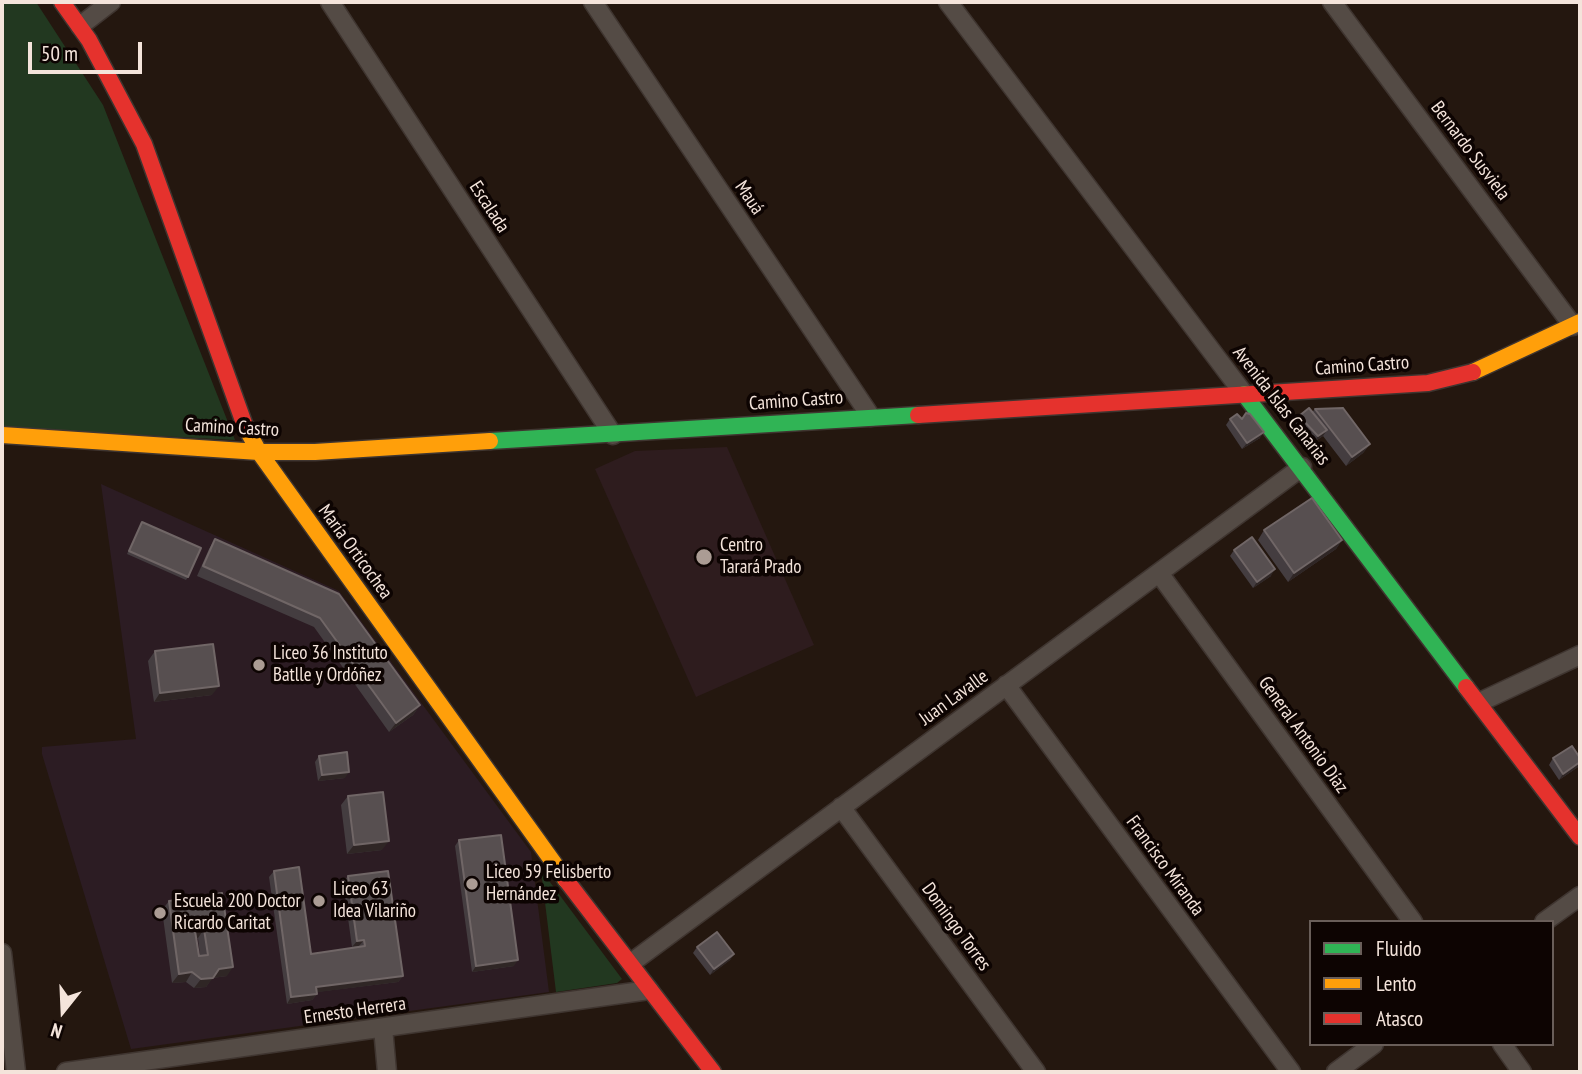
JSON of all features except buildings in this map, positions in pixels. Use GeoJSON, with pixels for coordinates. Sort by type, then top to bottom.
{"type":"FeatureCollection","features":[{"type":"Feature","properties":{"kind":"street","name":"María Orticochea"},"geometry":{"type":"LineString","coordinates":[[62,2],[80,26],[144,144],[246,429],[259,452],[536,839],[713,1072]]}},
{"type":"Feature","properties":{"kind":"street"},"geometry":{"type":"LineString","coordinates":[[80,26],[111,2]]}},
{"type":"Feature","properties":{"kind":"street","name":"Escalada"},"geometry":{"type":"LineString","coordinates":[[330,2],[613,435]]}},
{"type":"Feature","properties":{"kind":"street","name":"Mauá"},"geometry":{"type":"LineString","coordinates":[[593,2],[871,417]]}},
{"type":"Feature","properties":{"kind":"street","name":"Avenida Islas Canarias"},"geometry":{"type":"LineString","coordinates":[[948,2],[1580,836]]}},
{"type":"Feature","properties":{"kind":"street","name":"Bernardo Susviela"},"geometry":{"type":"LineString","coordinates":[[1332,2],[1577,324]]}},
{"type":"Feature","properties":{"kind":"street","name":"Camino Castro"},"geometry":{"type":"LineString","coordinates":[[2,435],[259,452],[613,435],[1244,394],[1454,379],[1482,369],[1577,324]]}},
{"type":"Feature","properties":{"kind":"street","name":"Juan Lavalle"},"geometry":{"type":"LineString","coordinates":[[631,963],[1302,467]]}},
{"type":"Feature","properties":{"kind":"street","name":"General Antonio Díaz"},"geometry":{"type":"LineString","coordinates":[[1159,573],[1412,920]]}},
{"type":"Feature","properties":{"kind":"street"},"geometry":{"type":"LineString","coordinates":[[1480,702],[1580,655]]}},
{"type":"Feature","properties":{"kind":"street","name":"Francisco Miranda"},"geometry":{"type":"LineString","coordinates":[[1006,685],[1291,1072]]}},
{"type":"Feature","properties":{"kind":"street","name":"Domingo Torres"},"geometry":{"type":"LineString","coordinates":[[841,807],[1036,1072]]}},
{"type":"Feature","properties":{"kind":"street"},"geometry":{"type":"LineString","coordinates":[[1547,920],[1580,896]]}},
{"type":"Feature","properties":{"kind":"street"},"geometry":{"type":"LineString","coordinates":[[2,953],[16,1072]]}},
{"type":"Feature","properties":{"kind":"street","name":"Ernesto Herrera"},"geometry":{"type":"LineString","coordinates":[[66,1072],[649,990]]}},
{"type":"Feature","properties":{"kind":"street"},"geometry":{"type":"LineString","coordinates":[[383,1028],[387,1072]]}},
{"type":"Feature","properties":{"kind":"street"},"geometry":{"type":"LineString","coordinates":[[1336,1072],[1371,1046]]}},
{"type":"Feature","properties":{"kind":"street"},"geometry":{"type":"LineString","coordinates":[[1503,1046],[1522,1072]]}},
{"type":"Feature","properties":{"kind":"shaded area","name":"Centro Tarará Prado"},"geometry":{"type":"Polygon","coordinates":[[[727,447],[814,645],[696,697],[595,469],[635,451],[727,447]]]}},
{"type":"Feature","properties":{"kind":"shaded area"},"geometry":{"type":"Polygon","coordinates":[[[101,484],[339,591],[531,852],[549,992],[131,1049],[42,754],[42,747],[136,739],[101,484]]]}},
{"type":"Feature","properties":{"kind":"green space"},"geometry":{"type":"Polygon","coordinates":[[[2,2],[36,2],[103,105],[235,440],[2,428],[2,2]]]}},
{"type":"Feature","properties":{"kind":"green space"},"geometry":{"type":"Polygon","coordinates":[[[541,870],[622,979],[617,983],[556,992],[541,870]]]}},
{"type":"Feature","properties":{"kind":"traffic: fast"},"geometry":{"type":"LineString","coordinates":[[1244,394],[1466,687]]}},
{"type":"Feature","properties":{"kind":"traffic: fast"},"geometry":{"type":"LineString","coordinates":[[490,441],[918,415]]}},
{"type":"Feature","properties":{"kind":"traffic: slow"},"geometry":{"type":"LineString","coordinates":[[1473,372],[1580,322]]}},
{"type":"Feature","properties":{"kind":"traffic: slow"},"geometry":{"type":"LineString","coordinates":[[245,426],[259,452],[566,880]]}},
{"type":"Feature","properties":{"kind":"traffic: slow"},"geometry":{"type":"LineString","coordinates":[[2,435],[259,452],[315,452],[490,441]]}},
{"type":"Feature","properties":{"kind":"traffic: jam"},"geometry":{"type":"LineString","coordinates":[[62,2],[89,40],[144,144],[245,426]]}},
{"type":"Feature","properties":{"kind":"traffic: jam"},"geometry":{"type":"LineString","coordinates":[[918,415],[1428,383],[1473,372]]}},
{"type":"Feature","properties":{"kind":"traffic: jam"},"geometry":{"type":"LineString","coordinates":[[1466,687],[1580,837]]}},
{"type":"Feature","properties":{"kind":"traffic: jam"},"geometry":{"type":"LineString","coordinates":[[566,880],[713,1072]]}},
{"type":"Feature","properties":{"kind":"place","name":"Centro Tarará Prado"},"geometry":{"type":"Point","coordinates":[704,557]}},
{"type":"Feature","properties":{"kind":"place","name":"Liceo 36 Instituto Batlle y Ordóñez"},"geometry":{"type":"Point","coordinates":[259,665]}},
{"type":"Feature","properties":{"kind":"place","name":"Liceo 59 Felisberto Hernández"},"geometry":{"type":"Point","coordinates":[472,884]}},
{"type":"Feature","properties":{"kind":"place","name":"Liceo 63 Idea Vilariño"},"geometry":{"type":"Point","coordinates":[319,901]}},
{"type":"Feature","properties":{"kind":"place","name":"Escuela 200 Doctor Ricardo Caritat"},"geometry":{"type":"Point","coordinates":[160,913]}}]}
